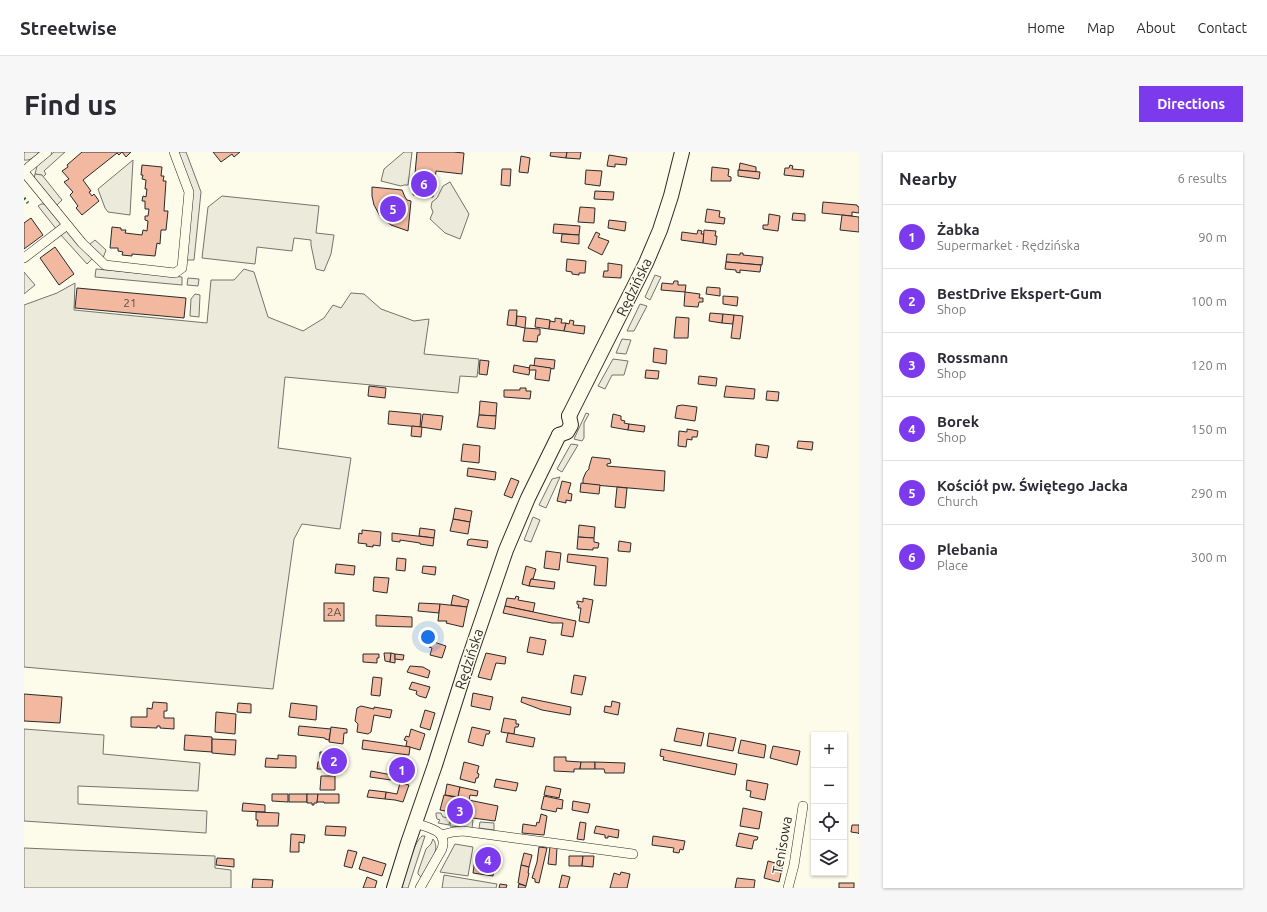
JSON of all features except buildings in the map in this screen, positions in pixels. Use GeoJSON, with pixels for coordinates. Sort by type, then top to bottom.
{"type":"FeatureCollection","features":[{"type":"Feature","properties":{"kind":"main road","name":"Rędzińska"},"geometry":{"type":"LineString","coordinates":[[394,888],[506,550],[528,498],[559,435],[568,432],[572,425],[569,416],[649,256],[660,230],[671,196],[682,152]]}},
{"type":"Feature","properties":{"kind":"street"},"geometry":{"type":"LineString","coordinates":[[47,152],[24,172],[82,243],[106,265],[174,273],[182,268],[189,192],[174,152]]}},
{"type":"Feature","properties":{"kind":"street"},"geometry":{"type":"LineString","coordinates":[[24,258],[67,225]]}},
{"type":"Feature","properties":{"kind":"street","name":"Tenisowa"},"geometry":{"type":"LineString","coordinates":[[788,888],[794,865],[803,806]]}},
{"type":"Feature","properties":{"kind":"street"},"geometry":{"type":"LineString","coordinates":[[415,823],[437,831],[441,835],[444,844],[420,888]]}},
{"type":"Feature","properties":{"kind":"street"},"geometry":{"type":"LineString","coordinates":[[441,835],[464,831],[633,854]]}},
{"type":"Feature","properties":{"kind":"shaded area"},"geometry":{"type":"Polygon","coordinates":[[[25,152],[39,152],[33,158],[24,160],[25,152]]]}},
{"type":"Feature","properties":{"kind":"shaded area"},"geometry":{"type":"Polygon","coordinates":[[[54,152],[65,152],[44,171],[46,174],[43,177],[42,175],[35,174],[37,166],[54,152]]]}},
{"type":"Feature","properties":{"kind":"shaded area"},"geometry":{"type":"Polygon","coordinates":[[[177,152],[186,152],[201,192],[194,260],[186,260],[193,192],[177,152]]]}},
{"type":"Feature","properties":{"kind":"shaded area"},"geometry":{"type":"Polygon","coordinates":[[[404,152],[412,152],[408,185],[401,186],[381,181],[384,169],[404,152]]]}},
{"type":"Feature","properties":{"kind":"shaded area"},"geometry":{"type":"Polygon","coordinates":[[[133,160],[130,215],[108,212],[98,189],[133,160]]]}},
{"type":"Feature","properties":{"kind":"shaded area"},"geometry":{"type":"Polygon","coordinates":[[[35,174],[42,175],[62,200],[56,206],[34,178],[35,174]]]}},
{"type":"Feature","properties":{"kind":"shaded area"},"geometry":{"type":"Polygon","coordinates":[[[450,182],[469,214],[460,239],[445,233],[430,219],[433,212],[431,207],[432,202],[437,198],[443,186],[450,182]]]}},
{"type":"Feature","properties":{"kind":"shaded area"},"geometry":{"type":"Polygon","coordinates":[[[222,196],[319,206],[316,233],[334,235],[331,254],[324,271],[316,269],[311,240],[294,238],[292,251],[257,247],[255,264],[202,258],[208,207],[222,196]]]}},
{"type":"Feature","properties":{"kind":"shaded area"},"geometry":{"type":"Polygon","coordinates":[[[41,204],[46,204],[61,223],[57,230],[38,206],[41,204]]]}},
{"type":"Feature","properties":{"kind":"shaded area"},"geometry":{"type":"Polygon","coordinates":[[[64,231],[68,231],[93,258],[87,264],[60,234],[64,231]]]}},
{"type":"Feature","properties":{"kind":"shaded area"},"geometry":{"type":"Polygon","coordinates":[[[95,240],[106,250],[103,258],[89,245],[95,240]]]}},
{"type":"Feature","properties":{"kind":"shaded area"},"geometry":{"type":"Polygon","coordinates":[[[96,269],[182,277],[182,285],[95,277],[96,269]]]}},
{"type":"Feature","properties":{"kind":"shaded area"},"geometry":{"type":"Polygon","coordinates":[[[244,269],[254,272],[268,317],[303,331],[324,318],[333,305],[341,308],[351,293],[364,294],[381,309],[414,321],[429,319],[424,354],[479,359],[477,377],[460,376],[458,393],[285,377],[278,448],[351,458],[340,529],[302,524],[294,539],[273,689],[24,667],[24,305],[57,293],[75,283],[74,310],[207,323],[211,280],[234,280],[244,269]]]}},
{"type":"Feature","properties":{"kind":"shaded area"},"geometry":{"type":"Polygon","coordinates":[[[24,272],[35,285],[24,294],[24,272]]]}},
{"type":"Feature","properties":{"kind":"shaded area"},"geometry":{"type":"Polygon","coordinates":[[[655,275],[661,277],[650,300],[645,297],[655,275]]]}},
{"type":"Feature","properties":{"kind":"shaded area"},"geometry":{"type":"Polygon","coordinates":[[[188,278],[199,279],[198,286],[187,285],[188,278]]]}},
{"type":"Feature","properties":{"kind":"shaded area"},"geometry":{"type":"Polygon","coordinates":[[[195,294],[200,295],[199,317],[190,316],[191,299],[195,294]]]}},
{"type":"Feature","properties":{"kind":"shaded area"},"geometry":{"type":"Polygon","coordinates":[[[640,304],[647,306],[634,331],[627,331],[640,304]]]}},
{"type":"Feature","properties":{"kind":"shaded area"},"geometry":{"type":"Polygon","coordinates":[[[622,339],[631,340],[626,354],[616,353],[622,339]]]}},
{"type":"Feature","properties":{"kind":"shaded area"},"geometry":{"type":"Polygon","coordinates":[[[613,359],[628,361],[624,375],[612,375],[605,389],[598,386],[613,359]]]}},
{"type":"Feature","properties":{"kind":"shaded area"},"geometry":{"type":"Polygon","coordinates":[[[586,413],[589,414],[584,423],[584,438],[582,441],[574,439],[586,413]]]}},
{"type":"Feature","properties":{"kind":"shaded area"},"geometry":{"type":"Polygon","coordinates":[[[571,444],[578,445],[562,472],[557,469],[571,444]]]}},
{"type":"Feature","properties":{"kind":"shaded area"},"geometry":{"type":"Polygon","coordinates":[[[560,477],[546,508],[539,505],[552,479],[560,477]]]}},
{"type":"Feature","properties":{"kind":"shaded area"},"geometry":{"type":"Polygon","coordinates":[[[533,517],[540,520],[531,542],[524,540],[533,517]]]}},
{"type":"Feature","properties":{"kind":"shaded area"},"geometry":{"type":"Polygon","coordinates":[[[24,729],[104,735],[103,754],[200,763],[198,791],[78,786],[78,804],[207,811],[206,833],[24,821],[24,729]]]}},
{"type":"Feature","properties":{"kind":"shaded area"},"geometry":{"type":"Polygon","coordinates":[[[436,813],[441,813],[443,817],[450,818],[449,825],[438,823],[440,820],[437,819],[436,813]]]}},
{"type":"Feature","properties":{"kind":"shaded area"},"geometry":{"type":"Polygon","coordinates":[[[451,818],[473,820],[472,828],[450,826],[451,818]]]}},
{"type":"Feature","properties":{"kind":"shaded area"},"geometry":{"type":"Polygon","coordinates":[[[480,822],[494,823],[494,830],[479,828],[480,822]]]}},
{"type":"Feature","properties":{"kind":"shaded area"},"geometry":{"type":"Polygon","coordinates":[[[422,836],[425,836],[408,888],[402,888],[413,852],[422,836]]]}},
{"type":"Feature","properties":{"kind":"shaded area"},"geometry":{"type":"Polygon","coordinates":[[[433,839],[436,848],[435,853],[421,877],[418,872],[426,849],[431,844],[433,839]]]}},
{"type":"Feature","properties":{"kind":"shaded area"},"geometry":{"type":"Polygon","coordinates":[[[455,844],[473,847],[468,876],[440,872],[455,844]]]}},
{"type":"Feature","properties":{"kind":"shaded area"},"geometry":{"type":"Polygon","coordinates":[[[24,848],[215,856],[215,868],[231,870],[231,888],[24,888],[24,848]]]}},
{"type":"Feature","properties":{"kind":"shaded area"},"geometry":{"type":"Polygon","coordinates":[[[444,875],[497,884],[496,888],[442,888],[444,875]]]}},
{"type":"Feature","properties":{"kind":"hedge"},"geometry":{"type":"LineString","coordinates":[[24,198],[28,203]]}},
{"type":"Feature","properties":{"kind":"place","name":"Plebania"},"geometry":{"type":"Point","coordinates":[424,184]}},
{"type":"Feature","properties":{"kind":"place","name":"Kościół pw. Świętego Jacka"},"geometry":{"type":"Point","coordinates":[393,209]}},
{"type":"Feature","properties":{"kind":"place","name":"BestDrive Ekspert-Gum"},"geometry":{"type":"Point","coordinates":[334,761]}},
{"type":"Feature","properties":{"kind":"place","name":"Żabka"},"geometry":{"type":"Point","coordinates":[402,770]}},
{"type":"Feature","properties":{"kind":"place","name":"Rossmann"},"geometry":{"type":"Point","coordinates":[460,811]}},
{"type":"Feature","properties":{"kind":"place","name":"Borek"},"geometry":{"type":"Point","coordinates":[488,860]}}]}
